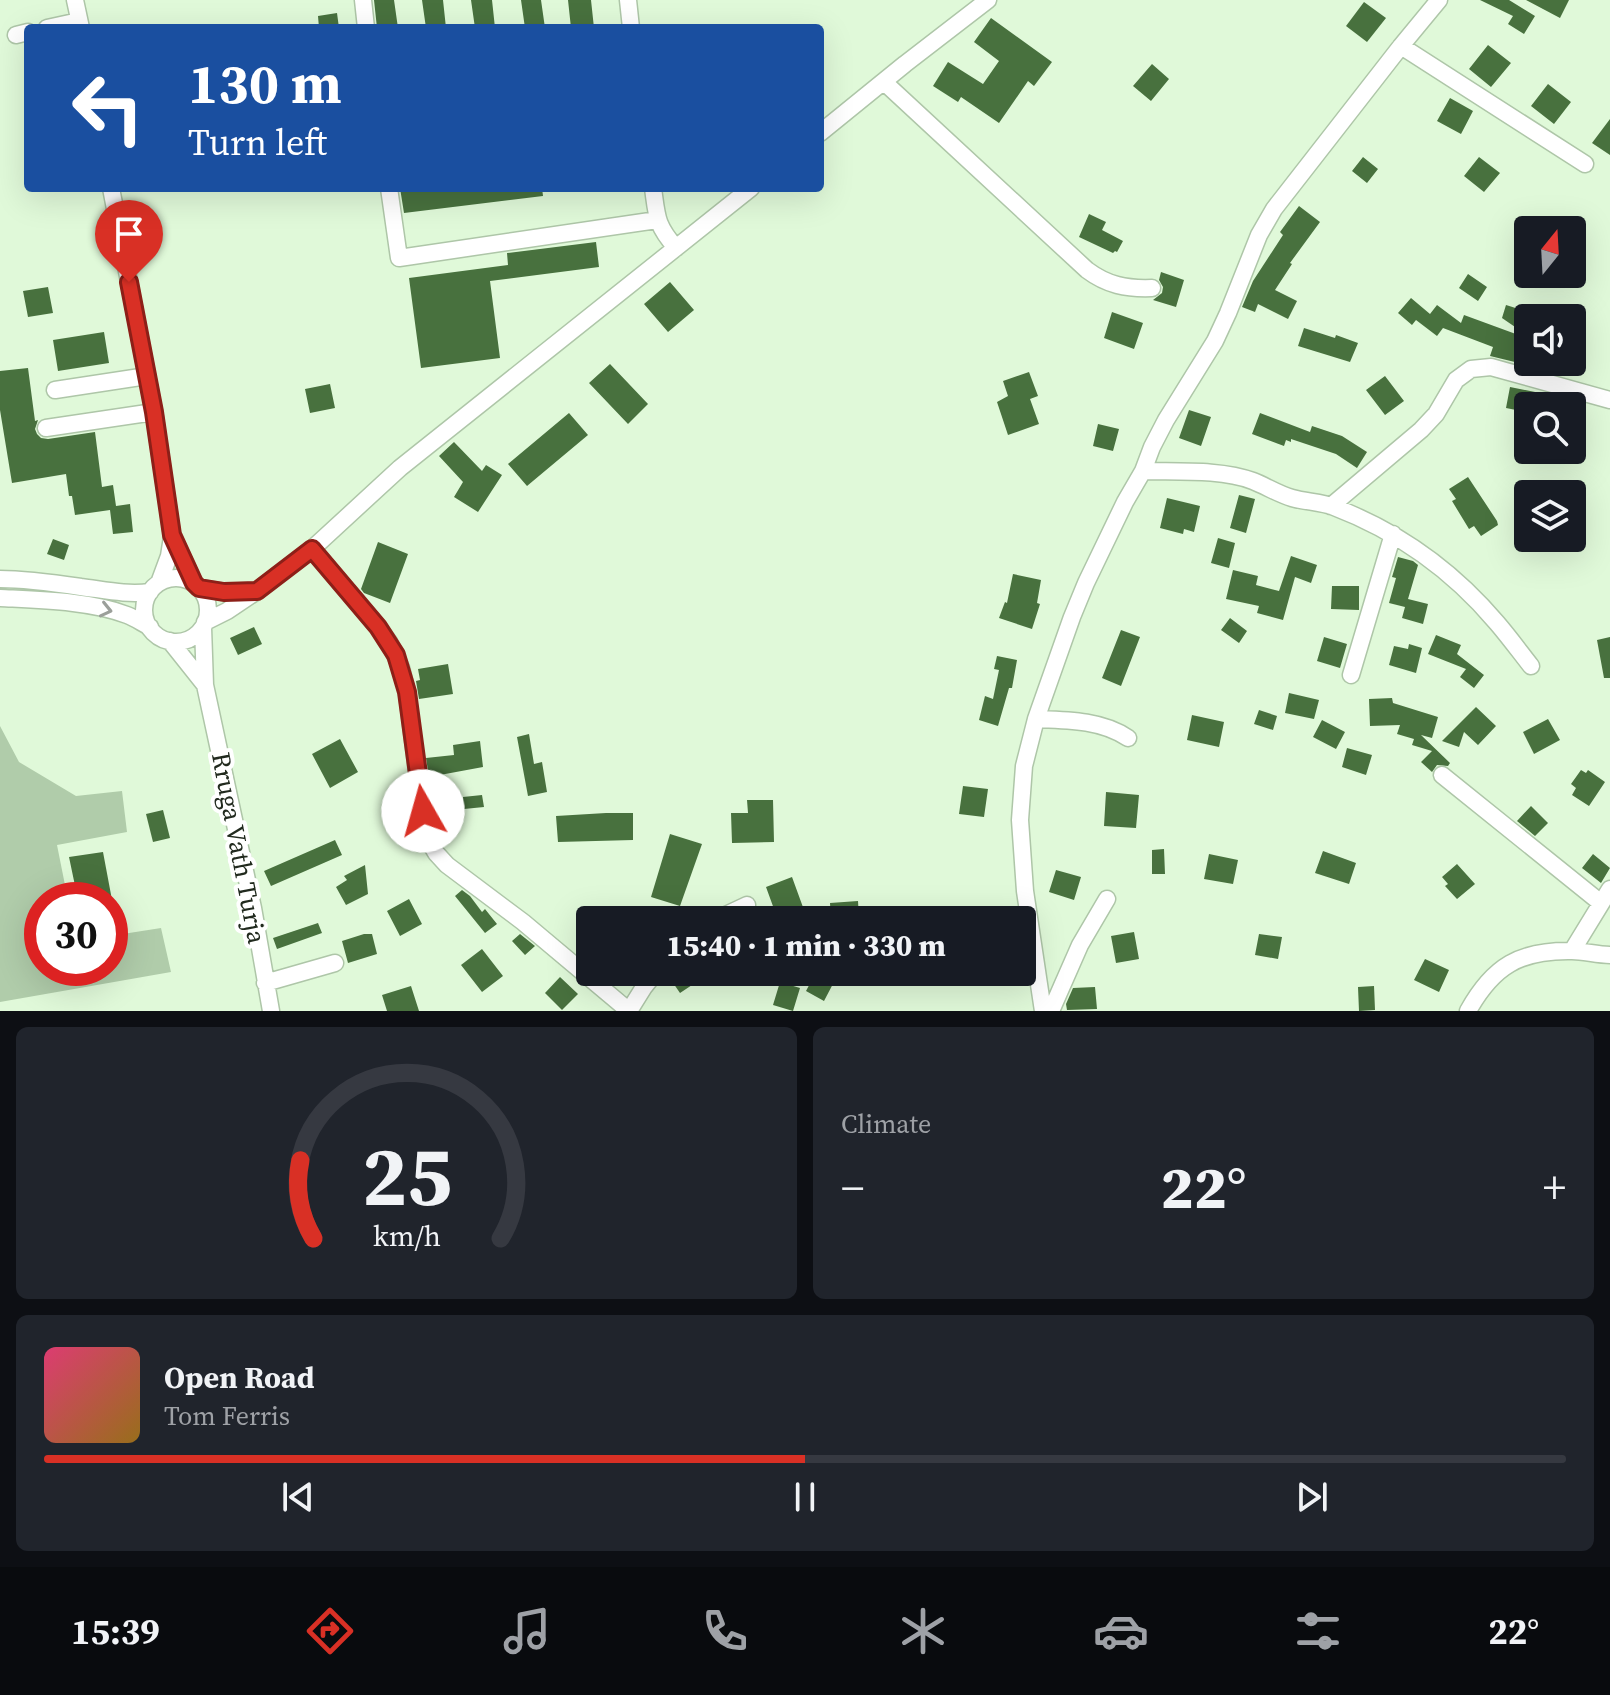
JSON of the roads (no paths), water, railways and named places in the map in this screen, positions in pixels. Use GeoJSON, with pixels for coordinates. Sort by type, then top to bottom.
{"type":"FeatureCollection","features":[{"type":"Feature","properties":{"kind":"street"},"geometry":{"type":"LineString","coordinates":[[75,0],[80,24]]}},
{"type":"Feature","properties":{"kind":"street"},"geometry":{"type":"LineString","coordinates":[[363,0],[366,24]]}},
{"type":"Feature","properties":{"kind":"street"},"geometry":{"type":"LineString","coordinates":[[628,0],[631,24]]}},
{"type":"Feature","properties":{"kind":"street"},"geometry":{"type":"LineString","coordinates":[[824,130],[988,0]]}},
{"type":"Feature","properties":{"kind":"street"},"geometry":{"type":"LineString","coordinates":[[1043,1011],[1025,891],[1020,820],[1024,766],[1036,719],[1072,617],[1152,447],[1221,327],[1259,235],[1274,209],[1439,0]]}},
{"type":"Feature","properties":{"kind":"street"},"geometry":{"type":"LineString","coordinates":[[1401,46],[1585,164]]}},
{"type":"Feature","properties":{"kind":"street"},"geometry":{"type":"LineString","coordinates":[[884,82],[1087,270],[1110,284],[1135,289],[1152,288]]}},
{"type":"Feature","properties":{"kind":"street","name":"Rruga Vath Turja"},"geometry":{"type":"LineString","coordinates":[[112,192],[154,412],[172,535],[169,556],[145,603],[145,616],[150,627],[158,636],[170,641],[205,685]]}},
{"type":"Feature","properties":{"kind":"street"},"geometry":{"type":"LineString","coordinates":[[390,192],[399,258],[657,220]]}},
{"type":"Feature","properties":{"kind":"street"},"geometry":{"type":"LineString","coordinates":[[654,192],[660,229],[676,248]]}},
{"type":"Feature","properties":{"kind":"street"},"geometry":{"type":"LineString","coordinates":[[170,641],[183,641],[194,636],[204,625],[257,591],[312,549],[400,468],[746,192]]}},
{"type":"Feature","properties":{"kind":"street"},"geometry":{"type":"LineString","coordinates":[[1331,506],[1429,422],[1456,380],[1471,369],[1491,367],[1610,400]]}},
{"type":"Feature","properties":{"kind":"street"},"geometry":{"type":"LineString","coordinates":[[55,390],[147,376]]}},
{"type":"Feature","properties":{"kind":"street"},"geometry":{"type":"LineString","coordinates":[[46,428],[154,412]]}},
{"type":"Feature","properties":{"kind":"street"},"geometry":{"type":"LineString","coordinates":[[1143,471],[1227,475],[1253,481],[1296,499],[1331,506],[1393,534],[1419,550],[1458,584],[1495,621],[1531,666]]}},
{"type":"Feature","properties":{"kind":"street"},"geometry":{"type":"LineString","coordinates":[[1351,675],[1393,534]]}},
{"type":"Feature","properties":{"kind":"street","name":"Rruga Vath Turja"},"geometry":{"type":"LineString","coordinates":[[172,535],[208,603],[204,625],[205,685],[253,908],[271,1011]]}},
{"type":"Feature","properties":{"kind":"street"},"geometry":{"type":"LineString","coordinates":[[312,549],[378,627],[401,668],[407,692],[424,827],[436,853],[629,1011],[645,986]]}},
{"type":"Feature","properties":{"kind":"street"},"geometry":{"type":"LineString","coordinates":[[0,579],[134,594],[170,578],[183,578],[224,592],[257,591]]}},
{"type":"Feature","properties":{"kind":"street"},"geometry":{"type":"LineString","coordinates":[[0,598],[104,608],[128,615],[150,627]]}},
{"type":"Feature","properties":{"kind":"street"},"geometry":{"type":"LineString","coordinates":[[1036,719],[1096,724],[1117,730],[1128,738]]}},
{"type":"Feature","properties":{"kind":"street"},"geometry":{"type":"LineString","coordinates":[[1442,775],[1606,896],[1572,951]]}},
{"type":"Feature","properties":{"kind":"street"},"geometry":{"type":"LineString","coordinates":[[1051,1011],[1080,945],[1107,899]]}},
{"type":"Feature","properties":{"kind":"street"},"geometry":{"type":"LineString","coordinates":[[1468,1011],[1479,990],[1505,965],[1531,954],[1572,951],[1610,955]]}},
{"type":"Feature","properties":{"kind":"street"},"geometry":{"type":"LineString","coordinates":[[265,983],[335,963]]}}]}
